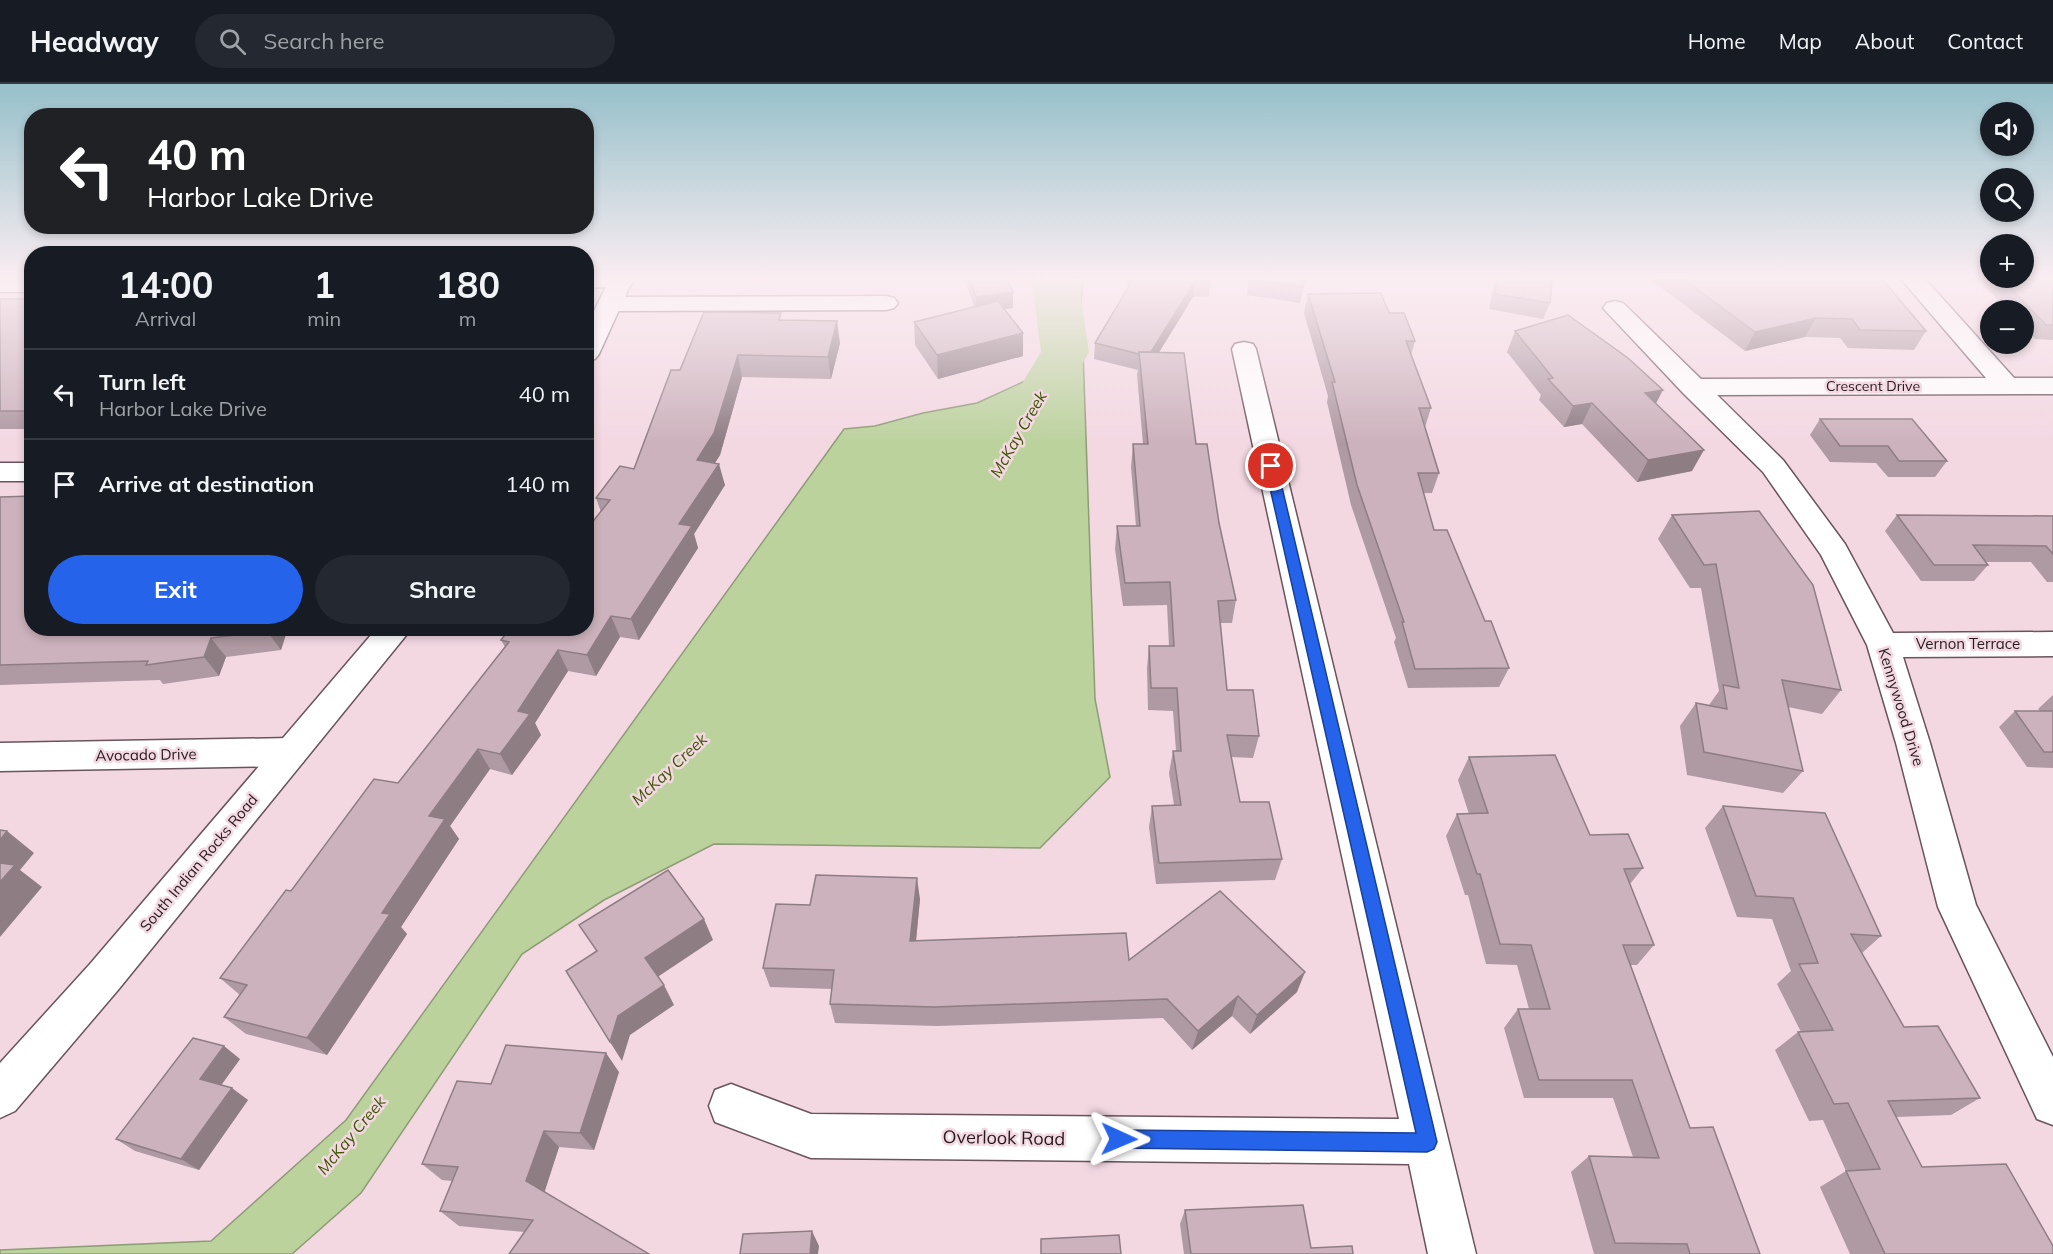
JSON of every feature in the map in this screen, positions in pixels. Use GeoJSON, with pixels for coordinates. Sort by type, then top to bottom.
{"type":"FeatureCollection","features":[{"type":"Feature","properties":{"kind":"street","name":"Kennywood Drive"},"geometry":{"type":"LineString","coordinates":[[1640,334],[1773,466],[1834,551],[1883,645],[1913,743],[1957,907],[2048,1086]]}},
{"type":"Feature","properties":{"kind":"street"},"geometry":{"type":"LineString","coordinates":[[1960,334],[2007,386]]}},
{"type":"Feature","properties":{"kind":"street"},"geometry":{"type":"LineString","coordinates":[[1244,350],[1452,1254]]}},
{"type":"Feature","properties":{"kind":"street","name":"Crescent Drive"},"geometry":{"type":"LineString","coordinates":[[1692,387],[2053,386]]}},
{"type":"Feature","properties":{"kind":"street"},"geometry":{"type":"LineString","coordinates":[[0,472],[24,472]]}},
{"type":"Feature","properties":{"kind":"street","name":"South Indian Rocks Road"},"geometry":{"type":"LineString","coordinates":[[0,1096],[104,977],[389,636]]}},
{"type":"Feature","properties":{"kind":"street","name":"Vernon Terrace"},"geometry":{"type":"LineString","coordinates":[[1883,645],[2053,644]]}},
{"type":"Feature","properties":{"kind":"street","name":"Avocado Drive"},"geometry":{"type":"LineString","coordinates":[[0,757],[291,752]]}},
{"type":"Feature","properties":{"kind":"street","name":"Overlook Road"},"geometry":{"type":"LineString","coordinates":[[731,1106],[811,1136],[1427,1142]]}},
{"type":"Feature","properties":{"kind":"water"},"geometry":{"type":"Polygon","coordinates":[[[1061,334],[1082,334],[1083,342],[1063,344],[1061,334]]]}},
{"type":"Feature","properties":{"kind":"water"},"geometry":{"type":"Polygon","coordinates":[[[1083,350],[1095,699],[1110,777],[1040,848],[714,844],[604,900],[522,954],[361,1193],[292,1254],[0,1254],[0,1250],[211,1241],[346,1120],[844,429],[875,426],[923,413],[977,403],[1025,381],[1045,353],[1083,350]]]}},
{"type":"Feature","properties":{"kind":"building"},"geometry":{"type":"Polygon","coordinates":[[[0,334],[24,334],[24,411],[0,411],[0,334]]]}},
{"type":"Feature","properties":{"kind":"building"},"geometry":{"type":"Polygon","coordinates":[[[695,334],[834,334],[828,357],[738,355],[714,433],[697,460],[719,464],[679,524],[692,526],[631,619],[611,616],[587,655],[558,650],[518,711],[530,714],[500,754],[478,749],[429,816],[445,819],[382,913],[390,914],[307,1038],[224,1017],[247,985],[220,978],[286,890],[291,891],[374,779],[398,783],[509,642],[501,640],[504,636],[594,636],[594,520],[610,500],[596,498],[620,466],[634,469],[671,370],[680,370],[695,334]]]}},
{"type":"Feature","properties":{"kind":"building"},"geometry":{"type":"Polygon","coordinates":[[[922,334],[1021,334],[937,355],[922,334]]]}},
{"type":"Feature","properties":{"kind":"building"},"geometry":{"type":"Polygon","coordinates":[[[1101,334],[1162,334],[1151,352],[1139,352],[1139,354],[1095,343],[1101,334]]]}},
{"type":"Feature","properties":{"kind":"building"},"geometry":{"type":"Polygon","coordinates":[[[1320,334],[1412,334],[1415,341],[1406,341],[1431,408],[1419,408],[1439,473],[1418,473],[1434,530],[1447,530],[1485,621],[1491,621],[1509,668],[1415,669],[1402,622],[1404,622],[1357,485],[1332,382],[1335,382],[1320,334]]]}},
{"type":"Feature","properties":{"kind":"building"},"geometry":{"type":"Polygon","coordinates":[[[1517,334],[1594,334],[1628,358],[1663,390],[1645,393],[1704,450],[1648,460],[1592,403],[1573,406],[1548,379],[1553,378],[1517,334]]]}},
{"type":"Feature","properties":{"kind":"building"},"geometry":{"type":"Polygon","coordinates":[[[1139,352],[1184,353],[1196,444],[1207,444],[1219,523],[1236,600],[1218,601],[1227,690],[1253,690],[1259,736],[1227,735],[1240,802],[1269,802],[1282,859],[1159,863],[1152,806],[1181,805],[1173,751],[1181,751],[1177,688],[1151,688],[1149,646],[1174,646],[1170,582],[1125,583],[1117,526],[1140,526],[1133,444],[1148,444],[1139,352]]]}},
{"type":"Feature","properties":{"kind":"building"},"geometry":{"type":"Polygon","coordinates":[[[1820,419],[1912,419],[1947,461],[1899,461],[1888,446],[1840,446],[1820,419]]]}},
{"type":"Feature","properties":{"kind":"building"},"geometry":{"type":"Polygon","coordinates":[[[24,496],[24,636],[227,636],[211,638],[204,657],[146,665],[148,661],[0,665],[0,497],[24,496]]]}},
{"type":"Feature","properties":{"kind":"building"},"geometry":{"type":"Polygon","coordinates":[[[1759,511],[1813,585],[1841,690],[1782,680],[1803,771],[1704,752],[1696,703],[1727,709],[1723,685],[1739,688],[1716,564],[1704,565],[1672,515],[1759,511]]]}},
{"type":"Feature","properties":{"kind":"building"},"geometry":{"type":"Polygon","coordinates":[[[1897,515],[2053,516],[2053,554],[2046,546],[1973,545],[1988,565],[1934,565],[1897,515]]]}},
{"type":"Feature","properties":{"kind":"building"},"geometry":{"type":"Polygon","coordinates":[[[2015,711],[2053,711],[2053,752],[2044,752],[2015,711]]]}},
{"type":"Feature","properties":{"kind":"building"},"geometry":{"type":"Polygon","coordinates":[[[1555,755],[1590,835],[1628,834],[1643,868],[1624,869],[1654,945],[1623,945],[1690,1128],[1713,1127],[1760,1254],[1690,1254],[1687,1244],[1615,1243],[1589,1156],[1659,1158],[1632,1080],[1539,1080],[1518,1009],[1550,1009],[1531,945],[1500,944],[1480,874],[1477,874],[1457,814],[1488,813],[1469,757],[1555,755]]]}},
{"type":"Feature","properties":{"kind":"building"},"geometry":{"type":"Polygon","coordinates":[[[1723,806],[1825,813],[1881,936],[1851,934],[1904,1027],[1938,1026],[1980,1098],[1888,1101],[1922,1167],[2006,1164],[2053,1246],[2053,1254],[1885,1254],[1846,1171],[1880,1169],[1848,1103],[1834,1104],[1798,1032],[1833,1030],[1799,964],[1818,963],[1793,898],[1756,896],[1723,806]]]}},
{"type":"Feature","properties":{"kind":"building"},"geometry":{"type":"Polygon","coordinates":[[[0,830],[7,831],[0,840],[0,830]]]}},
{"type":"Feature","properties":{"kind":"building"},"geometry":{"type":"Polygon","coordinates":[[[0,863],[15,865],[0,882],[0,863]]]}},
{"type":"Feature","properties":{"kind":"building"},"geometry":{"type":"Polygon","coordinates":[[[668,870],[704,919],[645,958],[664,985],[618,1016],[610,1042],[566,971],[597,951],[579,925],[668,870]]]}},
{"type":"Feature","properties":{"kind":"building"},"geometry":{"type":"Polygon","coordinates":[[[816,875],[917,878],[910,941],[1126,933],[1129,960],[1220,891],[1305,972],[1257,1015],[1238,996],[1198,1031],[1167,999],[934,1007],[830,1004],[834,970],[763,968],[776,904],[810,905],[816,875]]]}},
{"type":"Feature","properties":{"kind":"building"},"geometry":{"type":"Polygon","coordinates":[[[193,1038],[224,1046],[200,1079],[232,1088],[181,1159],[116,1139],[193,1038]]]}},
{"type":"Feature","properties":{"kind":"building"},"geometry":{"type":"Polygon","coordinates":[[[506,1045],[606,1053],[580,1133],[544,1131],[526,1181],[649,1254],[509,1254],[533,1220],[440,1211],[458,1167],[422,1164],[457,1081],[491,1084],[506,1045]]]}},
{"type":"Feature","properties":{"kind":"building"},"geometry":{"type":"Polygon","coordinates":[[[1303,1205],[1311,1248],[1352,1246],[1353,1254],[1191,1254],[1185,1210],[1303,1205]]]}},
{"type":"Feature","properties":{"kind":"building"},"geometry":{"type":"Polygon","coordinates":[[[812,1231],[810,1254],[740,1254],[743,1234],[812,1231]]]}},
{"type":"Feature","properties":{"kind":"building"},"geometry":{"type":"Polygon","coordinates":[[[1119,1235],[1121,1254],[1041,1254],[1041,1239],[1119,1235]]]}},
{"type":"Feature","properties":{"kind":"waterway","name":"McKay Creek"},"geometry":{"type":"LineString","coordinates":[[1021,429],[1065,352],[1062,334]]}},
{"type":"Feature","properties":{"kind":"route"},"geometry":{"type":"LineString","coordinates":[[1119,1139],[1427,1142],[1271,466]]}}]}
